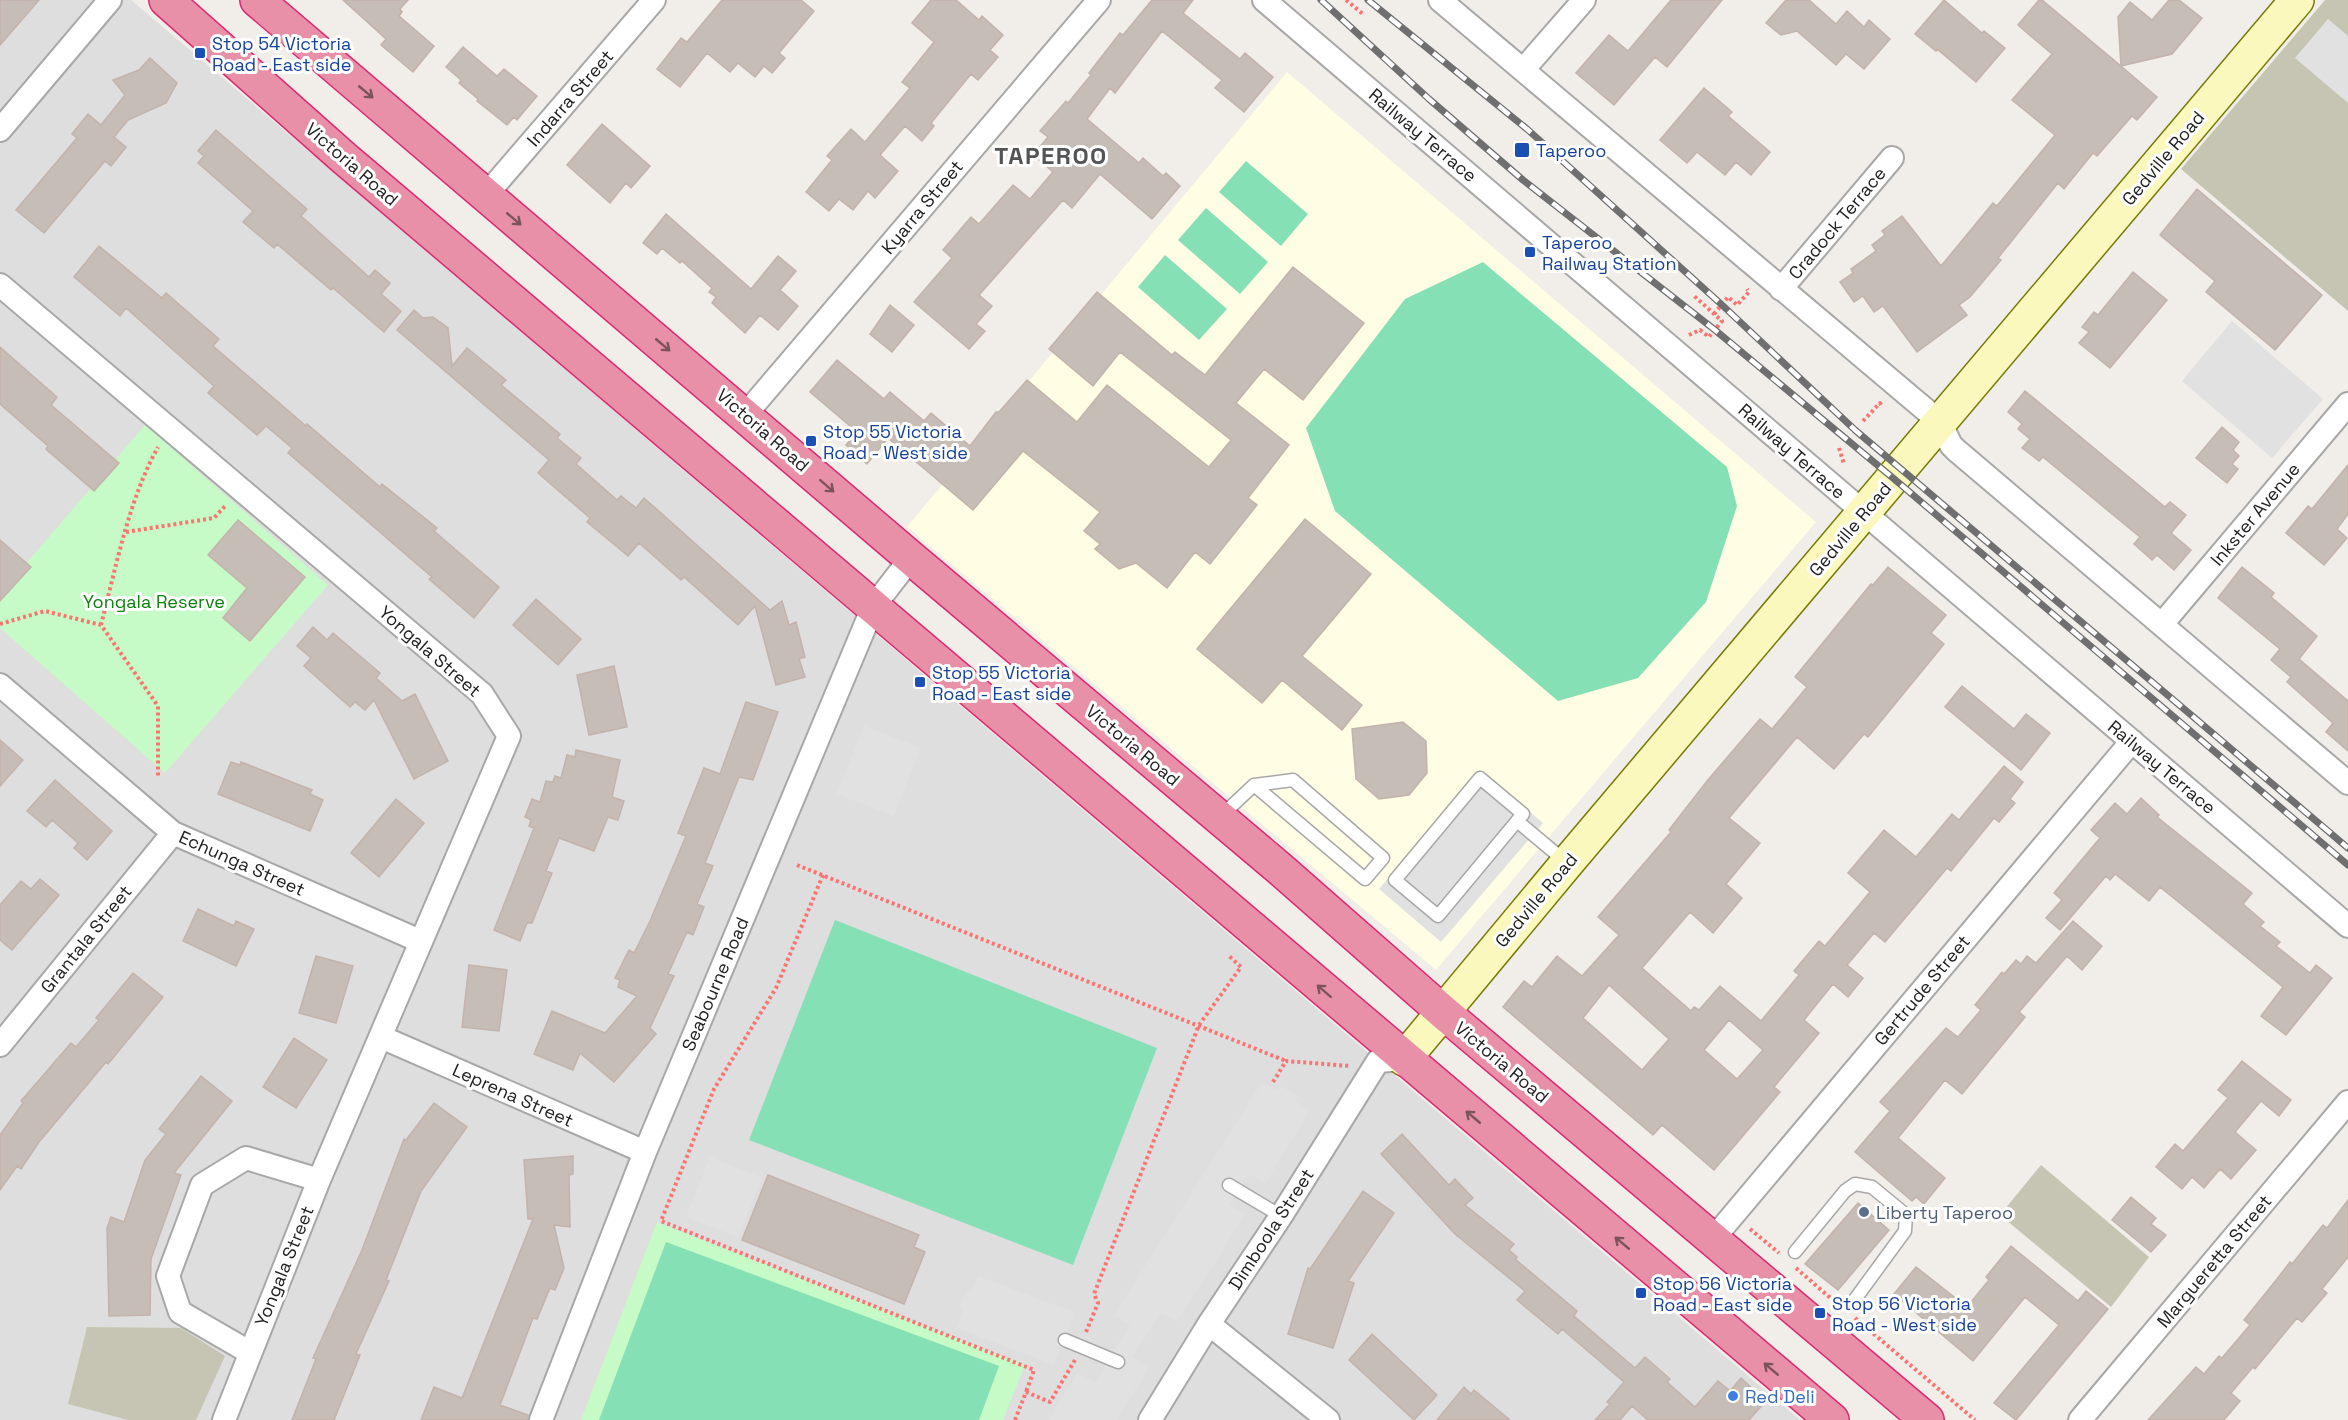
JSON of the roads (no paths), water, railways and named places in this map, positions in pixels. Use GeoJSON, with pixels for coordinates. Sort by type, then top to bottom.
{"type":"FeatureCollection","features":[{"type":"Feature","properties":{"kind":"highway","name":"Victoria Road"},"geometry":{"type":"LineString","coordinates":[[166,0],[344,158],[1832,1420]]}},
{"type":"Feature","properties":{"kind":"highway","name":"Victoria Road"},"geometry":{"type":"LineString","coordinates":[[257,0],[745,414],[911,558],[1219,817],[1443,1012],[1927,1420]]}},
{"type":"Feature","properties":{"kind":"street"},"geometry":{"type":"LineString","coordinates":[[0,130],[110,0]]}},
{"type":"Feature","properties":{"kind":"street","name":"Indarra Street"},"geometry":{"type":"LineString","coordinates":[[486,195],[654,0]]}},
{"type":"Feature","properties":{"kind":"street","name":"Kyarra Street"},"geometry":{"type":"LineString","coordinates":[[745,414],[1099,0]]}},
{"type":"Feature","properties":{"kind":"street","name":"Railway Terrace"},"geometry":{"type":"LineString","coordinates":[[1264,0],[2348,926]]}},
{"type":"Feature","properties":{"kind":"street"},"geometry":{"type":"LineString","coordinates":[[1440,0],[1940,422],[1951,445],[1956,450],[2348,783]]}},
{"type":"Feature","properties":{"kind":"street"},"geometry":{"type":"LineString","coordinates":[[1523,70],[1584,0]]}},
{"type":"Feature","properties":{"kind":"street","name":"Gedville Road"},"geometry":{"type":"LineString","coordinates":[[1404,1059],[2297,0]]}},
{"type":"Feature","properties":{"kind":"street","name":"Cradock Terrace"},"geometry":{"type":"LineString","coordinates":[[1781,289],[1892,158]]}},
{"type":"Feature","properties":{"kind":"street","name":"Yongala Street"},"geometry":{"type":"LineString","coordinates":[[0,285],[473,686],[487,702],[509,736],[319,1180],[224,1420]]}},
{"type":"Feature","properties":{"kind":"street","name":"Inkster Avenue"},"geometry":{"type":"LineString","coordinates":[[2162,624],[2348,404]]}},
{"type":"Feature","properties":{"kind":"street","name":"Seabourne Road"},"geometry":{"type":"LineString","coordinates":[[542,1420],[645,1152],[873,608],[911,558]]}},
{"type":"Feature","properties":{"kind":"street","name":"Echunga Street"},"geometry":{"type":"LineString","coordinates":[[0,685],[173,833],[420,941]]}},
{"type":"Feature","properties":{"kind":"street","name":"Gertrude Street"},"geometry":{"type":"LineString","coordinates":[[1713,1239],[2132,741]]}},
{"type":"Feature","properties":{"kind":"street","name":"Grantala Street"},"geometry":{"type":"LineString","coordinates":[[0,1046],[173,833]]}},
{"type":"Feature","properties":{"kind":"street","name":"Leprena Street"},"geometry":{"type":"LineString","coordinates":[[381,1037],[645,1152]]}},
{"type":"Feature","properties":{"kind":"street","name":"Dimboola Street"},"geometry":{"type":"LineString","coordinates":[[1150,1420],[1378,1061],[1404,1059]]}},
{"type":"Feature","properties":{"kind":"street","name":"Margueretta Street"},"geometry":{"type":"LineString","coordinates":[[2080,1420],[2348,1102]]}},
{"type":"Feature","properties":{"kind":"street"},"geometry":{"type":"LineString","coordinates":[[249,1352],[180,1312],[168,1276],[202,1185],[246,1158],[319,1180]]}},
{"type":"Feature","properties":{"kind":"street"},"geometry":{"type":"LineString","coordinates":[[1209,1324],[1328,1420]]}},
{"type":"Feature","properties":{"kind":"lane"},"geometry":{"type":"LineString","coordinates":[[1480,778],[1523,814],[1517,821],[1438,916],[1395,880],[1480,778]]}},
{"type":"Feature","properties":{"kind":"lane"},"geometry":{"type":"LineString","coordinates":[[1219,817],[1254,785],[1293,780],[1383,858],[1365,879],[1254,785]]}},
{"type":"Feature","properties":{"kind":"lane"},"geometry":{"type":"LineString","coordinates":[[1517,821],[1567,863]]}},
{"type":"Feature","properties":{"kind":"lane"},"geometry":{"type":"LineString","coordinates":[[1795,1252],[1845,1191],[1855,1184],[1872,1187],[1906,1215],[1905,1231],[1853,1302]]}},
{"type":"Feature","properties":{"kind":"lane"},"geometry":{"type":"LineString","coordinates":[[1229,1185],[1281,1216]]}},
{"type":"Feature","properties":{"kind":"lane"},"geometry":{"type":"LineString","coordinates":[[1065,1340],[1118,1362]]}},
{"type":"Feature","properties":{"kind":"railway"},"geometry":{"type":"LineString","coordinates":[[1321,0],[1429,99],[1523,180],[1715,330],[1893,478],[2348,865]]}},
{"type":"Feature","properties":{"kind":"railway"},"geometry":{"type":"LineString","coordinates":[[1368,0],[1527,129],[1721,304],[1855,430],[2348,848]]}},
{"type":"Feature","properties":{"kind":"place","name":"Stop 54 Victoria Road - East side"},"geometry":{"type":"Point","coordinates":[200,53]}},
{"type":"Feature","properties":{"kind":"place","name":"Taperoo"},"geometry":{"type":"Point","coordinates":[1522,150]}},
{"type":"Feature","properties":{"kind":"place","name":"Taperoo Railway Station"},"geometry":{"type":"Point","coordinates":[1530,252]}},
{"type":"Feature","properties":{"kind":"place","name":"Stop 55 Victoria Road - West side"},"geometry":{"type":"Point","coordinates":[811,441]}},
{"type":"Feature","properties":{"kind":"place","name":"Stop 55 Victoria Road - East side"},"geometry":{"type":"Point","coordinates":[920,682]}},
{"type":"Feature","properties":{"kind":"place","name":"Liberty Taperoo"},"geometry":{"type":"Point","coordinates":[1864,1212]}},
{"type":"Feature","properties":{"kind":"place","name":"Stop 56 Victoria Road - East side"},"geometry":{"type":"Point","coordinates":[1641,1293]}},
{"type":"Feature","properties":{"kind":"place","name":"Stop 56 Victoria Road - West side"},"geometry":{"type":"Point","coordinates":[1820,1313]}},
{"type":"Feature","properties":{"kind":"place","name":"Red Deli"},"geometry":{"type":"Point","coordinates":[1733,1396]}},
{"type":"Feature","properties":{"kind":"district","name":"TAPEROO"},"geometry":{"type":"Point","coordinates":[1051,155]}},
{"type":"Feature","properties":{"kind":"park label","name":"Yongala Reserve"},"geometry":{"type":"Point","coordinates":[154,601]}}]}
